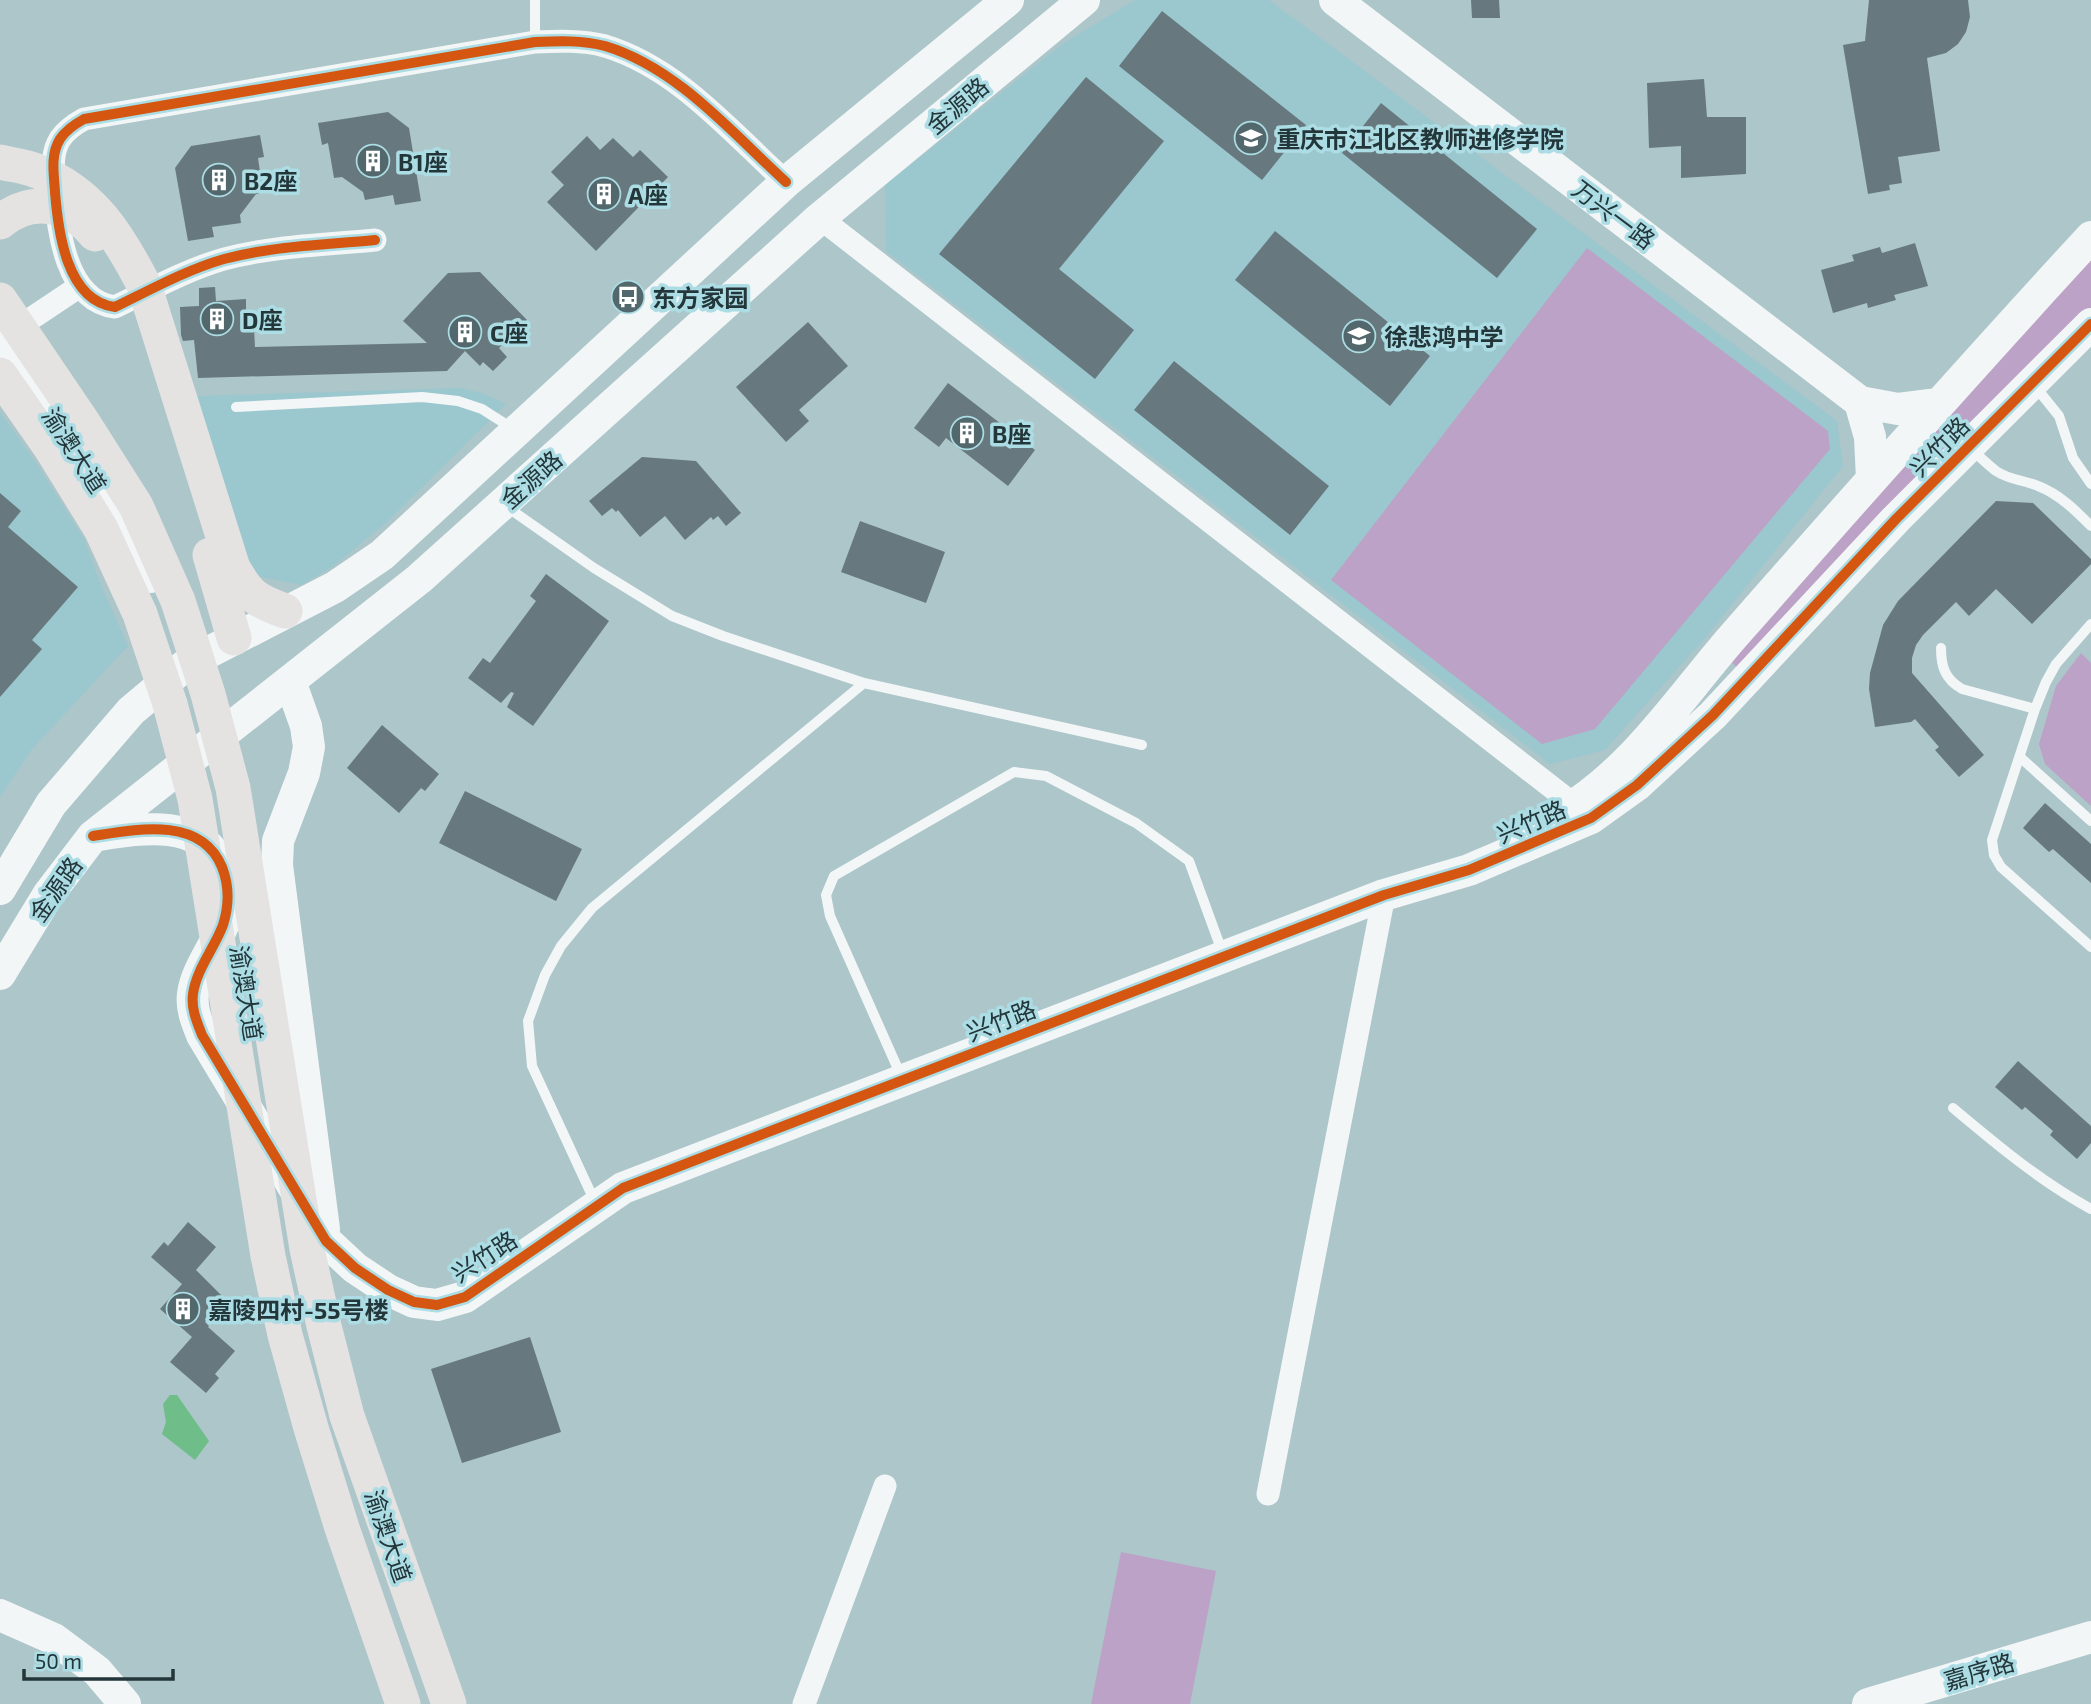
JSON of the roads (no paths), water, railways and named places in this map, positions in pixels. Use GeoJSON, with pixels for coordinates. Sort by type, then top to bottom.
{"type":"FeatureCollection","features":[{"type":"Feature","properties":{"kind":"main road"},"geometry":{"type":"LineString","coordinates":[[0,162],[36,170],[66,185],[96,209],[122,243],[144,285],[234,638]]}},
{"type":"Feature","properties":{"kind":"main road"},"geometry":{"type":"LineString","coordinates":[[0,222],[15,211],[31,205],[49,206],[73,215],[92,230],[110,253],[134,297],[165,374],[233,568],[244,588],[258,601],[285,611]]}},
{"type":"Feature","properties":{"kind":"main road","name":"渝澳大道"},"geometry":{"type":"LineString","coordinates":[[0,300],[85,424],[136,506],[178,601],[208,694],[233,788],[307,1249],[347,1416],[449,1704]]}},
{"type":"Feature","properties":{"kind":"main road","name":"渝澳大道"},"geometry":{"type":"LineString","coordinates":[[0,375],[51,448],[101,528],[140,614],[170,704],[195,799],[271,1269],[285,1335],[342,1528],[403,1704]]}},
{"type":"Feature","properties":{"kind":"street","name":"金源路"},"geometry":{"type":"LineString","coordinates":[[0,889],[51,804],[131,711],[188,663],[335,586],[382,555],[786,182],[1008,0]]}},
{"type":"Feature","properties":{"kind":"street","name":"金源路"},"geometry":{"type":"LineString","coordinates":[[0,974],[48,895],[93,836],[419,579],[820,218],[1084,0]]}},
{"type":"Feature","properties":{"kind":"street","name":"万兴一路"},"geometry":{"type":"LineString","coordinates":[[1335,0],[1860,402]]}},
{"type":"Feature","properties":{"kind":"street"},"geometry":{"type":"LineString","coordinates":[[375,240],[258,252],[225,259],[193,270],[115,307],[104,305],[80,286],[73,274],[59,231],[53,158],[59,140],[71,127],[84,119],[535,42],[570,41],[604,46],[662,72],[786,182]]}},
{"type":"Feature","properties":{"kind":"street"},"geometry":{"type":"LineString","coordinates":[[820,218],[1584,812]]}},
{"type":"Feature","properties":{"kind":"street","name":"兴竹路"},"geometry":{"type":"LineString","coordinates":[[1584,812],[1730,639],[1938,404],[2091,237]]}},
{"type":"Feature","properties":{"kind":"street"},"geometry":{"type":"LineString","coordinates":[[80,286],[1,336],[108,499],[134,544],[188,663]]}},
{"type":"Feature","properties":{"kind":"street","name":"兴竹路"},"geometry":{"type":"LineString","coordinates":[[93,836],[141,828],[165,830],[192,835],[216,853],[226,876],[228,900],[223,924],[193,992],[193,1010],[202,1035],[326,1241],[355,1268],[388,1290],[414,1302],[437,1304],[465,1297],[623,1188],[1384,895],[1469,870],[1637,785],[1713,715],[1896,519],[2091,324]]}},
{"type":"Feature","properties":{"kind":"street"},"geometry":{"type":"LineString","coordinates":[[1872,479],[1870,437],[1860,402],[1898,410],[1938,404]]}},
{"type":"Feature","properties":{"kind":"street"},"geometry":{"type":"LineString","coordinates":[[407,532],[392,554],[390,570],[403,581],[419,579]]}},
{"type":"Feature","properties":{"kind":"street"},"geometry":{"type":"LineString","coordinates":[[290,681],[306,726],[309,747],[304,774],[278,841],[278,865],[326,1241]]}},
{"type":"Feature","properties":{"kind":"street"},"geometry":{"type":"LineString","coordinates":[[1268,1494],[1384,895]]}},
{"type":"Feature","properties":{"kind":"street"},"geometry":{"type":"LineString","coordinates":[[804,1704],[885,1486]]}},
{"type":"Feature","properties":{"kind":"street"},"geometry":{"type":"LineString","coordinates":[[0,1615],[54,1639],[97,1671],[125,1704]]}},
{"type":"Feature","properties":{"kind":"street","name":"嘉序路"},"geometry":{"type":"LineString","coordinates":[[1868,1704],[2091,1637]]}},
{"type":"Feature","properties":{"kind":"lane"},"geometry":{"type":"LineString","coordinates":[[535,0],[535,42]]}},
{"type":"Feature","properties":{"kind":"lane"},"geometry":{"type":"LineString","coordinates":[[2032,383],[2059,415],[2073,458],[2091,484]]}},
{"type":"Feature","properties":{"kind":"lane"},"geometry":{"type":"LineString","coordinates":[[236,407],[434,398],[458,401],[482,409],[517,432]]}},
{"type":"Feature","properties":{"kind":"lane"},"geometry":{"type":"LineString","coordinates":[[1969,447],[1997,471],[2055,495],[2071,506],[2091,526]]}},
{"type":"Feature","properties":{"kind":"lane"},"geometry":{"type":"LineString","coordinates":[[504,504],[594,568],[672,615],[723,636],[864,683],[1142,745]]}},
{"type":"Feature","properties":{"kind":"lane"},"geometry":{"type":"LineString","coordinates":[[2091,624],[2056,664],[2035,709],[1992,840],[1994,855],[2001,867],[2091,947]]}},
{"type":"Feature","properties":{"kind":"lane"},"geometry":{"type":"LineString","coordinates":[[1941,648],[1941,664],[1953,684],[1962,689],[2035,709]]}},
{"type":"Feature","properties":{"kind":"lane"},"geometry":{"type":"LineString","coordinates":[[597,1205],[532,1066],[528,1021],[545,975],[561,946],[592,908],[864,683]]}},
{"type":"Feature","properties":{"kind":"lane"},"geometry":{"type":"LineString","coordinates":[[2021,758],[2091,821]]}},
{"type":"Feature","properties":{"kind":"lane"},"geometry":{"type":"LineString","coordinates":[[903,1080],[830,916],[826,895],[834,876],[1014,772],[1046,776],[1136,823],[1189,861],[1224,957]]}},
{"type":"Feature","properties":{"kind":"lane"},"geometry":{"type":"LineString","coordinates":[[1953,1108],[2022,1166],[2061,1193],[2091,1209]]}},
{"type":"Feature","properties":{"kind":"place","name":"重庆市江北区教师进修学院"},"geometry":{"type":"Point","coordinates":[1251,138]}},
{"type":"Feature","properties":{"kind":"place","name":"B1座"},"geometry":{"type":"Point","coordinates":[373,161]}},
{"type":"Feature","properties":{"kind":"place","name":"B2座"},"geometry":{"type":"Point","coordinates":[219,180]}},
{"type":"Feature","properties":{"kind":"place","name":"A座"},"geometry":{"type":"Point","coordinates":[604,194]}},
{"type":"Feature","properties":{"kind":"place","name":"东方家园"},"geometry":{"type":"Point","coordinates":[628,297]}},
{"type":"Feature","properties":{"kind":"place","name":"D座"},"geometry":{"type":"Point","coordinates":[217,319]}},
{"type":"Feature","properties":{"kind":"place","name":"C座"},"geometry":{"type":"Point","coordinates":[465,332]}},
{"type":"Feature","properties":{"kind":"place","name":"徐悲鸿中学"},"geometry":{"type":"Point","coordinates":[1359,336]}},
{"type":"Feature","properties":{"kind":"place","name":"B座"},"geometry":{"type":"Point","coordinates":[967,433]}},
{"type":"Feature","properties":{"kind":"place","name":"嘉陵四村-55号楼"},"geometry":{"type":"Point","coordinates":[183,1309]}}]}
